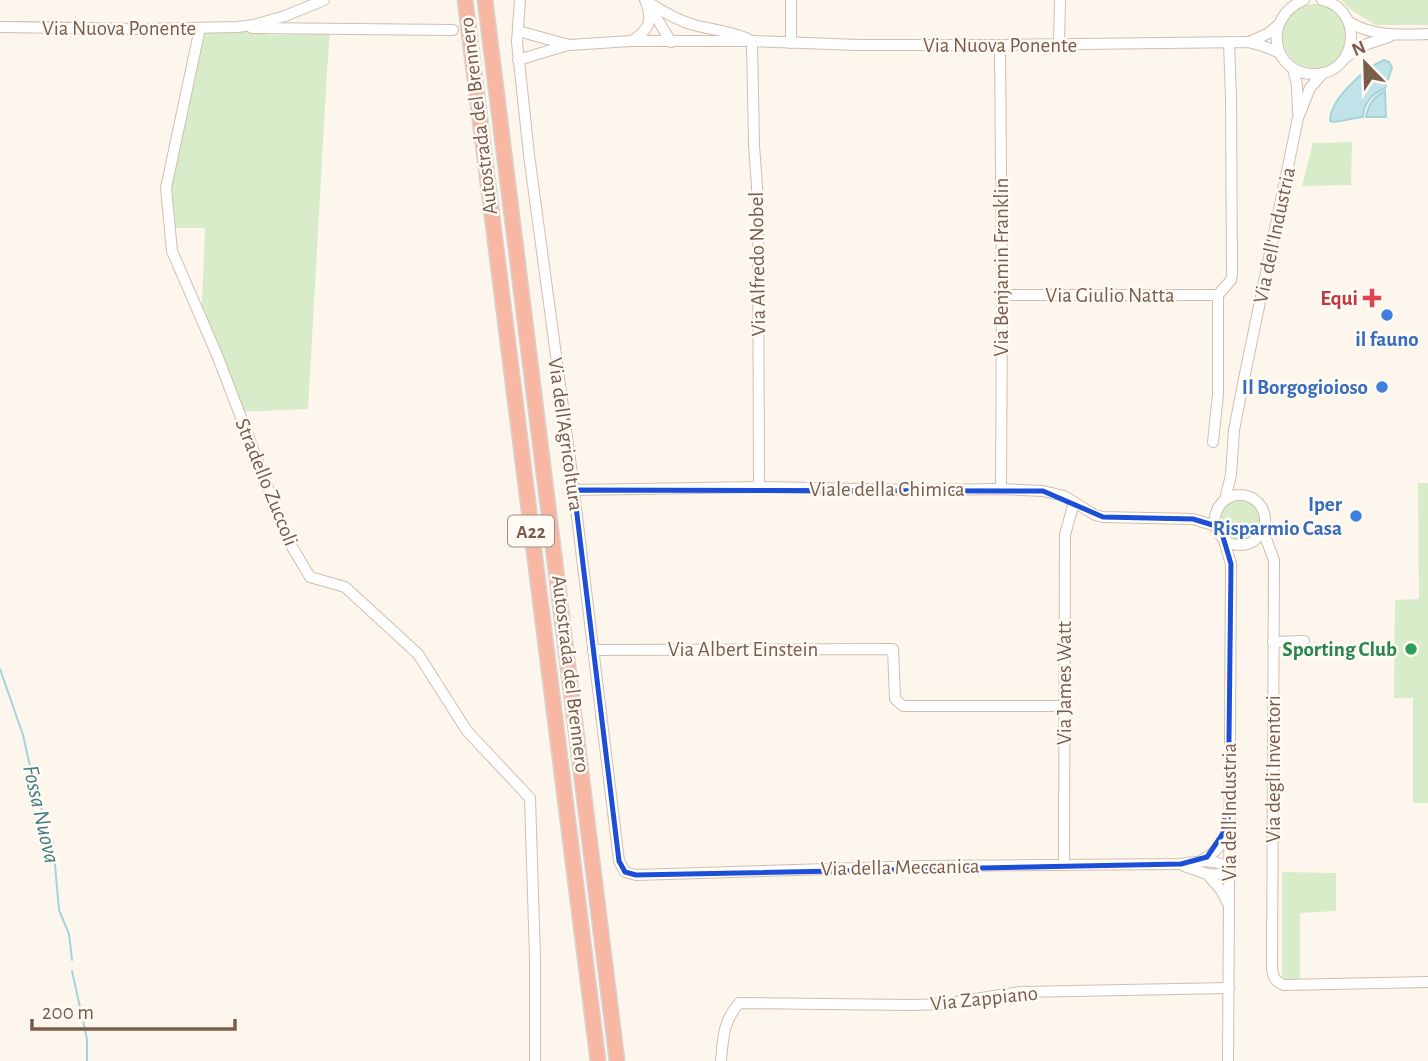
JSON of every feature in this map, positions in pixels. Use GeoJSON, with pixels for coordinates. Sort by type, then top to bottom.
{"type":"FeatureCollection","features":[{"type":"Feature","properties":{"kind":"highway","name":"Autostrada del Brennero"},"geometry":{"type":"LineString","coordinates":[[465,0],[598,1061]]}},
{"type":"Feature","properties":{"kind":"highway","name":"Autostrada del Brennero"},"geometry":{"type":"LineString","coordinates":[[485,0],[617,1061]]}},
{"type":"Feature","properties":{"kind":"street","name":"Via Nuova Ponente"},"geometry":{"type":"LineString","coordinates":[[0,27],[237,27],[285,16],[324,0]]}},
{"type":"Feature","properties":{"kind":"street","name":"Via dell'Agricoltura"},"geometry":{"type":"LineString","coordinates":[[520,0],[519,60],[541,250],[574,490],[619,861],[622,867]]}},
{"type":"Feature","properties":{"kind":"street"},"geometry":{"type":"LineString","coordinates":[[791,0],[791,43]]}},
{"type":"Feature","properties":{"kind":"street"},"geometry":{"type":"LineString","coordinates":[[1059,45],[1060,0]]}},
{"type":"Feature","properties":{"kind":"street"},"geometry":{"type":"LineString","coordinates":[[1322,0],[1334,3],[1349,22],[1351,41],[1343,60]]}},
{"type":"Feature","properties":{"kind":"street","name":"Via Nuova Ponente"},"geometry":{"type":"LineString","coordinates":[[645,1],[676,19],[752,41]]}},
{"type":"Feature","properties":{"kind":"street"},"geometry":{"type":"LineString","coordinates":[[645,1],[671,41],[677,31],[676,19]]}},
{"type":"Feature","properties":{"kind":"street"},"geometry":{"type":"LineString","coordinates":[[631,41],[648,26],[650,12],[645,1]]}},
{"type":"Feature","properties":{"kind":"street"},"geometry":{"type":"LineString","coordinates":[[1299,1],[1287,10],[1278,25],[1276,39],[1280,54],[1293,68],[1307,73],[1323,73],[1367,44],[1395,35]]}},
{"type":"Feature","properties":{"kind":"street"},"geometry":{"type":"LineString","coordinates":[[1349,22],[1368,32],[1428,34]]}},
{"type":"Feature","properties":{"kind":"street","name":"Via Nuova Ponente"},"geometry":{"type":"LineString","coordinates":[[1248,42],[1269,33],[1278,25]]}},
{"type":"Feature","properties":{"kind":"street","name":"Via Nuova Ponente"},"geometry":{"type":"LineString","coordinates":[[237,27],[453,30]]}},
{"type":"Feature","properties":{"kind":"street","name":"Stradello Zuccoli"},"geometry":{"type":"LineString","coordinates":[[200,28],[166,188],[172,251],[217,355],[288,540],[310,577],[345,587],[418,654],[467,731],[530,798],[536,958],[535,1061]]}},
{"type":"Feature","properties":{"kind":"street"},"geometry":{"type":"LineString","coordinates":[[704,28],[706,41]]}},
{"type":"Feature","properties":{"kind":"street"},"geometry":{"type":"LineString","coordinates":[[518,30],[569,45]]}},
{"type":"Feature","properties":{"kind":"street","name":"Via Nuova Ponente"},"geometry":{"type":"LineString","coordinates":[[569,45],[631,41],[1000,45],[1248,42],[1280,54]]}},
{"type":"Feature","properties":{"kind":"street","name":"Via Alfredo Nobel"},"geometry":{"type":"LineString","coordinates":[[752,41],[758,201],[760,487]]}},
{"type":"Feature","properties":{"kind":"street"},"geometry":{"type":"LineString","coordinates":[[1213,442],[1218,394],[1218,295],[1232,275],[1229,42]]}},
{"type":"Feature","properties":{"kind":"street"},"geometry":{"type":"LineString","coordinates":[[519,60],[569,45]]}},
{"type":"Feature","properties":{"kind":"street","name":"Via Benjamin Franklin"},"geometry":{"type":"LineString","coordinates":[[1000,45],[1001,489]]}},
{"type":"Feature","properties":{"kind":"street","name":"Via dell'Industria"},"geometry":{"type":"LineString","coordinates":[[1293,68],[1297,85],[1298,118]]}},
{"type":"Feature","properties":{"kind":"street","name":"Via dell'Industria"},"geometry":{"type":"LineString","coordinates":[[1225,500],[1231,475],[1234,430],[1298,118],[1310,88],[1323,73]]}},
{"type":"Feature","properties":{"kind":"street","name":"Via Giulio Natta"},"geometry":{"type":"LineString","coordinates":[[1002,295],[1218,295]]}},
{"type":"Feature","properties":{"kind":"street"},"geometry":{"type":"LineString","coordinates":[[1231,475],[1244,495]]}},
{"type":"Feature","properties":{"kind":"street","name":"Viale della Chimica"},"geometry":{"type":"LineString","coordinates":[[574,490],[760,487],[1001,489],[1055,493],[1103,517],[1193,519],[1216,526]]}},
{"type":"Feature","properties":{"kind":"street"},"geometry":{"type":"LineString","coordinates":[[1244,495],[1252,497],[1263,509],[1263,531],[1255,540],[1233,544],[1223,537],[1216,526],[1215,518],[1217,510],[1225,500],[1244,495]]}},
{"type":"Feature","properties":{"kind":"street","name":"Via James Watt"},"geometry":{"type":"LineString","coordinates":[[1064,865],[1065,535],[1074,502]]}},
{"type":"Feature","properties":{"kind":"street","name":"Viale della Chimica"},"geometry":{"type":"LineString","coordinates":[[1193,519],[1217,510]]}},
{"type":"Feature","properties":{"kind":"street","name":"Via degli Inventori"},"geometry":{"type":"LineString","coordinates":[[1263,531],[1274,560],[1274,978],[1284,985],[1428,982]]}},
{"type":"Feature","properties":{"kind":"street","name":"Via dell'Industria"},"geometry":{"type":"LineString","coordinates":[[1223,537],[1231,564],[1228,1061]]}},
{"type":"Feature","properties":{"kind":"street"},"geometry":{"type":"LineString","coordinates":[[1247,543],[1263,548],[1274,560]]}},
{"type":"Feature","properties":{"kind":"street"},"geometry":{"type":"LineString","coordinates":[[1231,564],[1247,543]]}},
{"type":"Feature","properties":{"kind":"street"},"geometry":{"type":"LineString","coordinates":[[1273,642],[1304,641]]}},
{"type":"Feature","properties":{"kind":"street","name":"Via Albert Einstein"},"geometry":{"type":"LineString","coordinates":[[593,650],[893,649],[895,699],[903,706],[1064,706]]}},
{"type":"Feature","properties":{"kind":"street","name":"Via della Meccanica"},"geometry":{"type":"LineString","coordinates":[[1181,864],[1200,860],[1214,852],[1224,841],[1228,826]]}},
{"type":"Feature","properties":{"kind":"street","name":"Via della Meccanica"},"geometry":{"type":"LineString","coordinates":[[622,867],[625,872],[636,875],[923,866],[1181,864],[1217,861],[1229,869]]}},
{"type":"Feature","properties":{"kind":"street","name":"Via della Meccanica"},"geometry":{"type":"LineString","coordinates":[[1181,864],[1207,874]]}},
{"type":"Feature","properties":{"kind":"street"},"geometry":{"type":"LineString","coordinates":[[1207,874],[1217,875],[1229,869]]}},
{"type":"Feature","properties":{"kind":"street"},"geometry":{"type":"LineString","coordinates":[[1207,874],[1221,890],[1229,905]]}},
{"type":"Feature","properties":{"kind":"street","name":"Via Zappiano"},"geometry":{"type":"LineString","coordinates":[[721,1061],[725,1027],[730,1014],[739,1003],[913,1005],[943,1004],[1020,992],[1228,988]]}},
{"type":"Feature","properties":{"kind":"highlighted area"},"geometry":{"type":"Polygon","coordinates":[[[574,490],[1043,491],[1103,517],[1193,519],[1216,526],[1223,537],[1231,564],[1228,826],[1207,857],[1181,864],[636,875],[625,872],[619,861],[574,490]]]}},
{"type":"Feature","properties":{"kind":"green space"},"geometry":{"type":"Polygon","coordinates":[[[1341,0],[1428,0],[1428,25],[1375,25],[1341,0]]]}},
{"type":"Feature","properties":{"kind":"green space"},"geometry":{"type":"Polygon","coordinates":[[[1308,4],[1320,4],[1337,13],[1344,24],[1344,48],[1337,59],[1320,68],[1308,68],[1296,63],[1287,54],[1282,42],[1282,30],[1287,18],[1296,9],[1308,4]]]}},
{"type":"Feature","properties":{"kind":"green space"},"geometry":{"type":"Polygon","coordinates":[[[204,25],[269,26],[269,35],[330,34],[308,409],[238,412],[201,327],[205,228],[165,228],[162,207],[163,176],[204,25]]]}},
{"type":"Feature","properties":{"kind":"green space"},"geometry":{"type":"Polygon","coordinates":[[[1352,142],[1351,185],[1302,186],[1313,143],[1352,142]]]}},
{"type":"Feature","properties":{"kind":"green space","name":"Sporting Club"},"geometry":{"type":"Polygon","coordinates":[[[1418,483],[1428,483],[1428,803],[1413,803],[1413,698],[1394,698],[1395,600],[1419,599],[1418,483]]]}},
{"type":"Feature","properties":{"kind":"green space"},"geometry":{"type":"Polygon","coordinates":[[[1240,500],[1248,501],[1254,506],[1259,512],[1259,528],[1254,534],[1248,539],[1240,540],[1232,539],[1226,534],[1221,528],[1220,520],[1221,512],[1226,506],[1232,501],[1240,500]]]}},
{"type":"Feature","properties":{"kind":"green space"},"geometry":{"type":"Polygon","coordinates":[[[1282,872],[1336,873],[1336,911],[1300,913],[1300,981],[1282,981],[1282,872]]]}},
{"type":"Feature","properties":{"kind":"water"},"geometry":{"type":"Polygon","coordinates":[[[1384,60],[1389,62],[1392,68],[1385,88],[1370,99],[1363,117],[1330,121],[1342,94],[1368,70],[1384,60]]]}},
{"type":"Feature","properties":{"kind":"water"},"geometry":{"type":"Polygon","coordinates":[[[1385,91],[1386,117],[1366,117],[1372,101],[1385,91]]]}},
{"type":"Feature","properties":{"kind":"waterway"},"geometry":{"type":"LineString","coordinates":[[0,22],[98,23]]}},
{"type":"Feature","properties":{"kind":"waterway","name":"Fossa Nuova"},"geometry":{"type":"LineString","coordinates":[[0,669],[37,782],[45,830],[53,842],[59,910],[69,934],[72,960]]}},
{"type":"Feature","properties":{"kind":"waterway","name":"Fossa Nuova"},"geometry":{"type":"LineString","coordinates":[[72,971],[87,1039],[87,1061]]}},
{"type":"Feature","properties":{"kind":"place","name":"Equi"},"geometry":{"type":"Point","coordinates":[1372,298]}},
{"type":"Feature","properties":{"kind":"place","name":"il fauno"},"geometry":{"type":"Point","coordinates":[1387,315]}},
{"type":"Feature","properties":{"kind":"place","name":"Il Borgogioioso"},"geometry":{"type":"Point","coordinates":[1382,387]}},
{"type":"Feature","properties":{"kind":"place","name":"Iper Risparmio Casa"},"geometry":{"type":"Point","coordinates":[1356,516]}},
{"type":"Feature","properties":{"kind":"place","name":"Sporting Club"},"geometry":{"type":"Point","coordinates":[1411,649]}}]}
